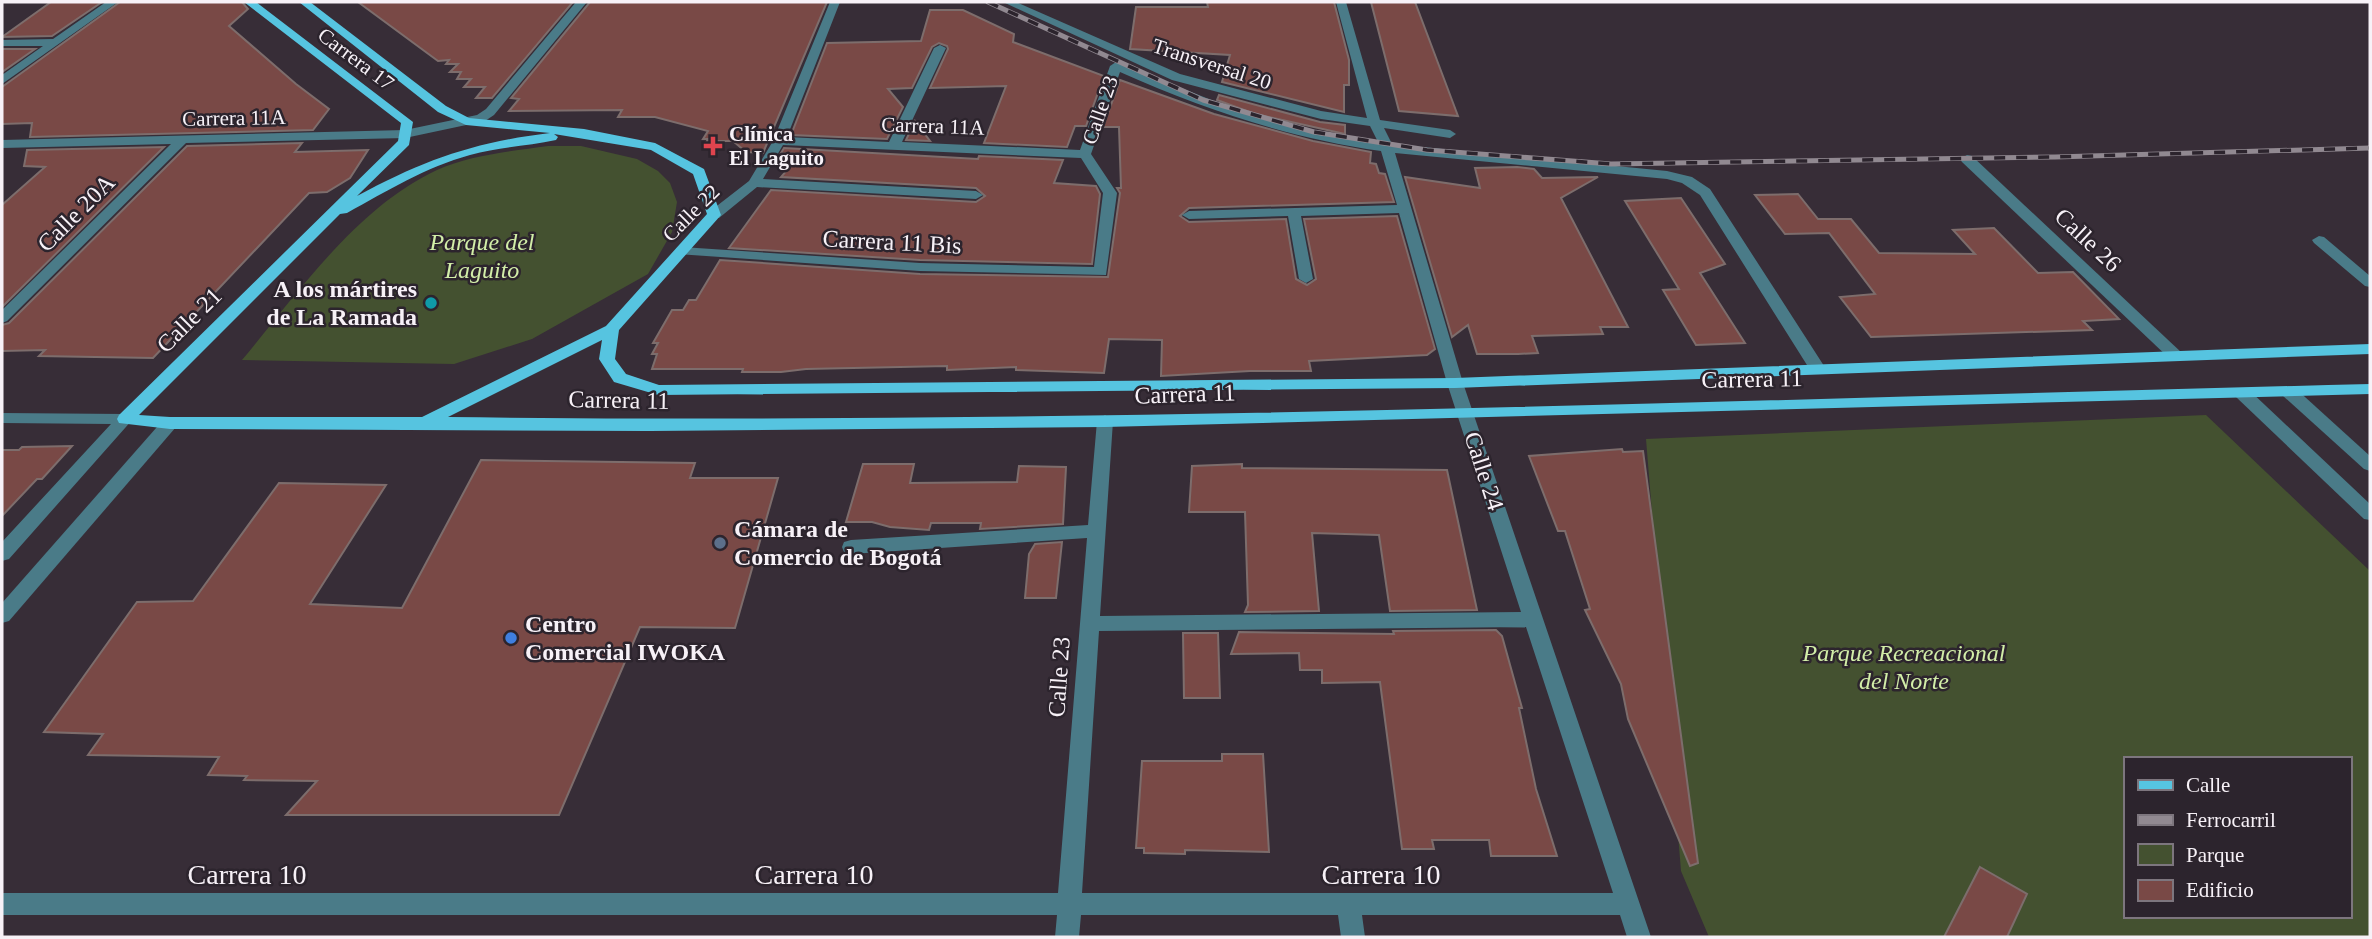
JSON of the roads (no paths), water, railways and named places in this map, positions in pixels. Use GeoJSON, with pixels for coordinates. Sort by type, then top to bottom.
{"type":"FeatureCollection","features":[{"type":"Feature","properties":{"kind":"main road","name":"Carrera 17"},"geometry":{"type":"LineString","coordinates":[[249,2],[406,128]]}},
{"type":"Feature","properties":{"kind":"main road","name":"Carrera 17"},"geometry":{"type":"LineString","coordinates":[[304,2],[442,109],[464,120]]}},
{"type":"Feature","properties":{"kind":"main road"},"geometry":{"type":"LineString","coordinates":[[464,120],[584,133],[655,147],[699,172],[714,215]]}},
{"type":"Feature","properties":{"kind":"main road","name":"Calle 21"},"geometry":{"type":"LineString","coordinates":[[125,419],[404,142],[406,128]]}},
{"type":"Feature","properties":{"kind":"main road"},"geometry":{"type":"LineString","coordinates":[[324,220],[418,170],[463,152],[509,142],[584,133]]}},
{"type":"Feature","properties":{"kind":"main road","name":"Calle 22"},"geometry":{"type":"LineString","coordinates":[[611,329],[714,215]]}},
{"type":"Feature","properties":{"kind":"main road"},"geometry":{"type":"LineString","coordinates":[[425,422],[611,329]]}},
{"type":"Feature","properties":{"kind":"main road","name":"Carrera 11"},"geometry":{"type":"LineString","coordinates":[[611,329],[607,359],[620,378],[658,390],[1455,383],[2370,349]]}},
{"type":"Feature","properties":{"kind":"main road","name":"Carrera 11"},"geometry":{"type":"LineString","coordinates":[[125,419],[170,423],[664,425],[1105,421],[2370,389]]}},
{"type":"Feature","properties":{"kind":"street"},"geometry":{"type":"LineString","coordinates":[[2,80],[113,2]]}},
{"type":"Feature","properties":{"kind":"street"},"geometry":{"type":"LineString","coordinates":[[464,120],[490,112],[582,2]]}},
{"type":"Feature","properties":{"kind":"street","name":"Calle 22"},"geometry":{"type":"LineString","coordinates":[[714,215],[754,183],[779,141],[835,2]]}},
{"type":"Feature","properties":{"kind":"street","name":"Transversal 20"},"geometry":{"type":"LineString","coordinates":[[1008,2],[1176,77],[1321,115],[1374,121]]}},
{"type":"Feature","properties":{"kind":"street","name":"Calle 24"},"geometry":{"type":"LineString","coordinates":[[1341,2],[1374,121],[1387,148],[1455,383],[1639,937]]}},
{"type":"Feature","properties":{"kind":"street"},"geometry":{"type":"LineString","coordinates":[[2,43],[56,42]]}},
{"type":"Feature","properties":{"kind":"street"},"geometry":{"type":"LineString","coordinates":[[894,145],[940,48]]}},
{"type":"Feature","properties":{"kind":"street","name":"Transversal 20"},"geometry":{"type":"LineString","coordinates":[[1116,66],[1221,110],[1270,125],[1387,148],[1667,175],[1687,180],[1705,192],[1818,369]]}},
{"type":"Feature","properties":{"kind":"street","name":"Calle 23"},"geometry":{"type":"LineString","coordinates":[[1101,272],[1110,192],[1085,154],[1116,66]]}},
{"type":"Feature","properties":{"kind":"street","name":"Carrera 11A"},"geometry":{"type":"LineString","coordinates":[[2,144],[182,140],[406,128],[464,120]]}},
{"type":"Feature","properties":{"kind":"street"},"geometry":{"type":"LineString","coordinates":[[1374,121],[1450,134]]}},
{"type":"Feature","properties":{"kind":"street","name":"Calle 20A"},"geometry":{"type":"LineString","coordinates":[[2,318],[182,140]]}},
{"type":"Feature","properties":{"kind":"street","name":"Carrera 11A"},"geometry":{"type":"LineString","coordinates":[[779,141],[1085,154]]}},
{"type":"Feature","properties":{"kind":"street","name":"Calle 26"},"geometry":{"type":"LineString","coordinates":[[1967,159],[2175,356]]}},
{"type":"Feature","properties":{"kind":"street"},"geometry":{"type":"LineString","coordinates":[[754,183],[976,195]]}},
{"type":"Feature","properties":{"kind":"street"},"geometry":{"type":"LineString","coordinates":[[1189,215],[1403,209]]}},
{"type":"Feature","properties":{"kind":"street"},"geometry":{"type":"LineString","coordinates":[[1294,213],[1306,279]]}},
{"type":"Feature","properties":{"kind":"street"},"geometry":{"type":"LineString","coordinates":[[2319,240],[2370,283]]}},
{"type":"Feature","properties":{"kind":"street","name":"Carrera 11 Bis"},"geometry":{"type":"LineString","coordinates":[[682,251],[920,267],[1101,272]]}},
{"type":"Feature","properties":{"kind":"street"},"geometry":{"type":"LineString","coordinates":[[2288,391],[2370,465]]}},
{"type":"Feature","properties":{"kind":"street"},"geometry":{"type":"LineString","coordinates":[[2242,393],[2370,514]]}},
{"type":"Feature","properties":{"kind":"street","name":"Carrera 11"},"geometry":{"type":"LineString","coordinates":[[2,418],[125,419]]}},
{"type":"Feature","properties":{"kind":"street","name":"Calle 21"},"geometry":{"type":"LineString","coordinates":[[2,554],[125,419]]}},
{"type":"Feature","properties":{"kind":"street","name":"Calle 23"},"geometry":{"type":"LineString","coordinates":[[1067,937],[1105,421]]}},
{"type":"Feature","properties":{"kind":"street"},"geometry":{"type":"LineString","coordinates":[[2,616],[170,423]]}},
{"type":"Feature","properties":{"kind":"street"},"geometry":{"type":"LineString","coordinates":[[851,547],[1097,531]]}},
{"type":"Feature","properties":{"kind":"street"},"geometry":{"type":"LineString","coordinates":[[1090,624],[1532,619]]}},
{"type":"Feature","properties":{"kind":"street","name":"Carrera 10"},"geometry":{"type":"LineString","coordinates":[[2,904],[1626,904]]}},
{"type":"Feature","properties":{"kind":"street"},"geometry":{"type":"LineString","coordinates":[[1348,904],[1353,937]]}},
{"type":"Feature","properties":{"kind":"railway"},"geometry":{"type":"LineString","coordinates":[[988,2],[1203,100],[1314,132],[1427,150],[1611,164],[2055,157],[2370,148]]}},
{"type":"Feature","properties":{"kind":"place","name":"Clínica El Laguito"},"geometry":{"type":"Point","coordinates":[713,146]}},
{"type":"Feature","properties":{"kind":"place","name":"A los mártires de La Ramada"},"geometry":{"type":"Point","coordinates":[431,303]}},
{"type":"Feature","properties":{"kind":"place","name":"Cámara de Comercio de Bogotá"},"geometry":{"type":"Point","coordinates":[720,543]}},
{"type":"Feature","properties":{"kind":"place","name":"Centro Comercial IWOKA"},"geometry":{"type":"Point","coordinates":[511,638]}},
{"type":"Feature","properties":{"kind":"park label","name":"Parque del Laguito"},"geometry":{"type":"Point","coordinates":[482,256]}},
{"type":"Feature","properties":{"kind":"park label","name":"Parque Recreacional del Norte"},"geometry":{"type":"Point","coordinates":[1904,667]}}]}
